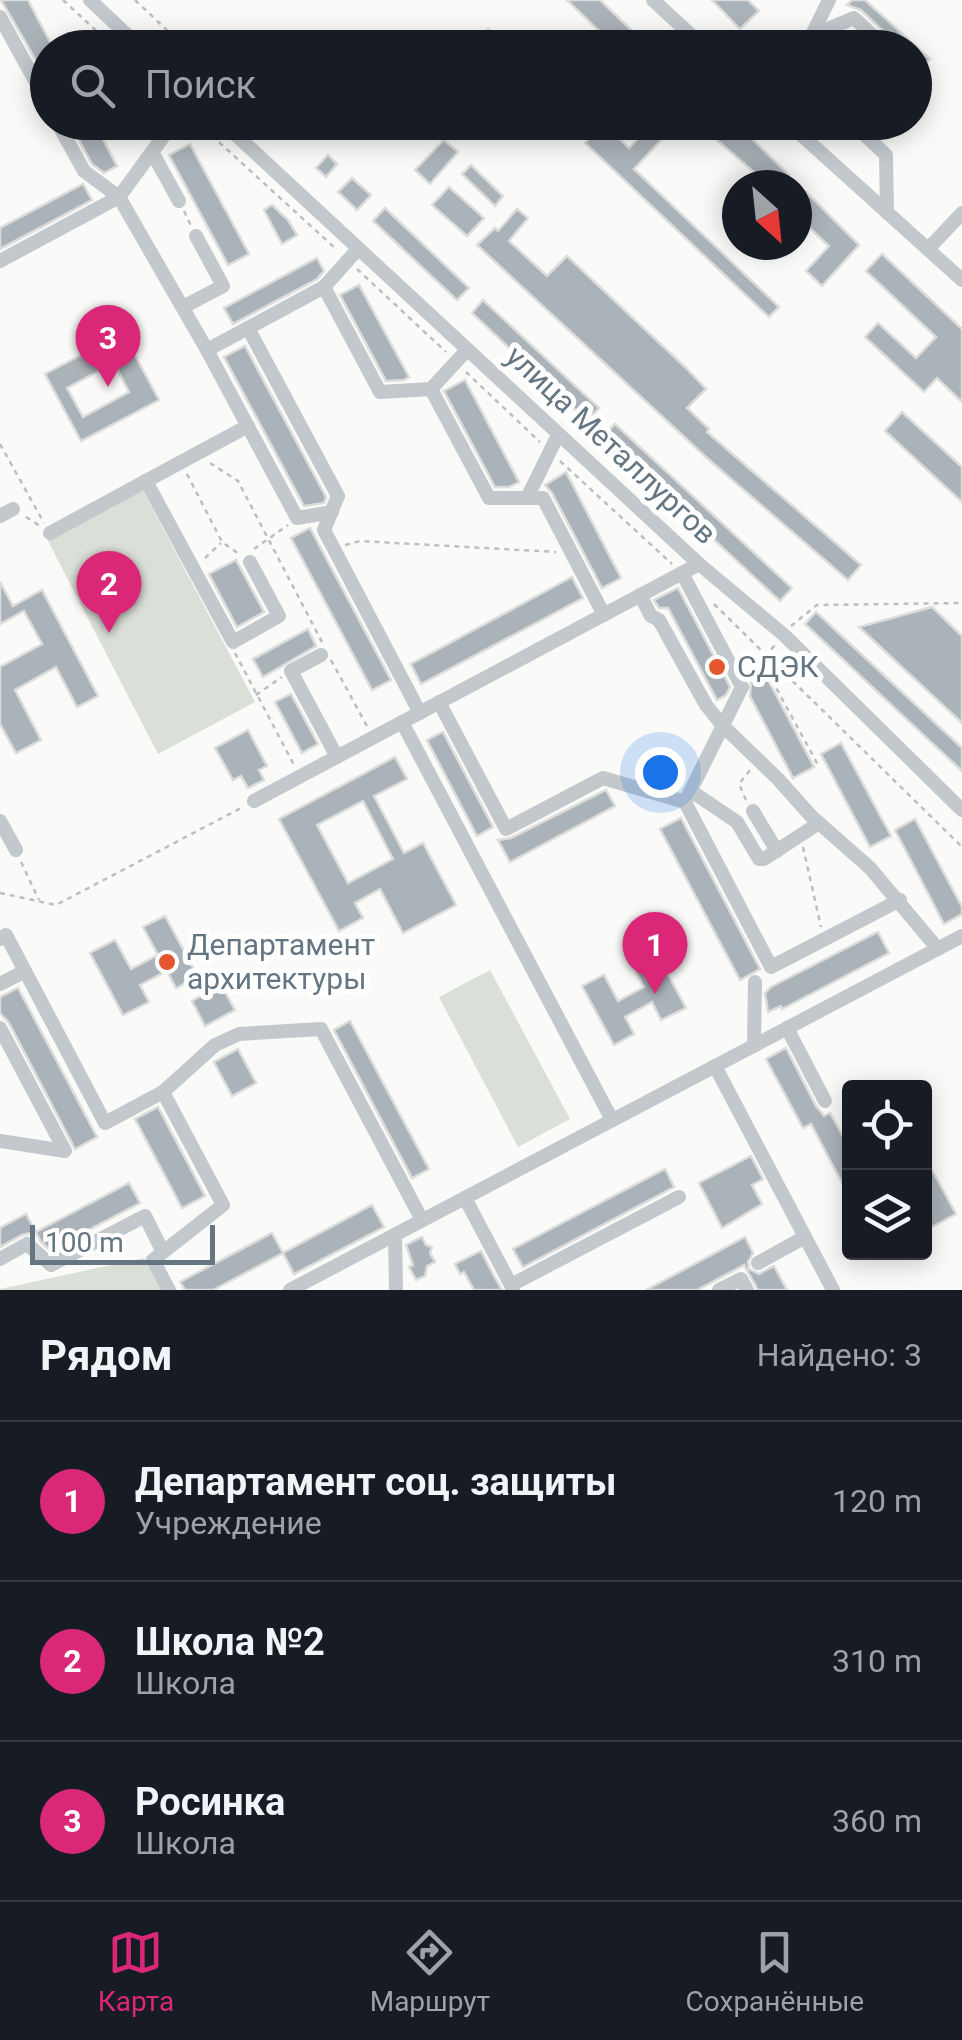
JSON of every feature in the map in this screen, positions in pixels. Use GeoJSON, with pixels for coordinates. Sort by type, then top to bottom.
{"type":"FeatureCollection","features":[{"type":"Feature","properties":{"kind":"street"},"geometry":{"type":"LineString","coordinates":[[90,0],[122,30]]}},
{"type":"Feature","properties":{"kind":"street"},"geometry":{"type":"LineString","coordinates":[[653,0],[686,30]]}},
{"type":"Feature","properties":{"kind":"street"},"geometry":{"type":"LineString","coordinates":[[816,30],[829,0]]}},
{"type":"Feature","properties":{"kind":"street"},"geometry":{"type":"LineString","coordinates":[[0,16],[30,71]]}},
{"type":"Feature","properties":{"kind":"street"},"geometry":{"type":"LineString","coordinates":[[828,30],[854,18],[867,30]]}},
{"type":"Feature","properties":{"kind":"street"},"geometry":{"type":"LineString","coordinates":[[67,140],[84,172],[119,197],[184,306],[298,518],[332,512]]}},
{"type":"Feature","properties":{"kind":"street"},"geometry":{"type":"LineString","coordinates":[[0,262],[119,197],[161,140]]}},
{"type":"Feature","properties":{"kind":"street","name":"улица Металлургов"},"geometry":{"type":"LineString","coordinates":[[240,140],[461,356],[558,435],[699,564],[784,635],[962,810]]}},
{"type":"Feature","properties":{"kind":"street"},"geometry":{"type":"LineString","coordinates":[[807,140],[962,280]]}},
{"type":"Feature","properties":{"kind":"street"},"geometry":{"type":"LineString","coordinates":[[870,140],[886,156],[887,213]]}},
{"type":"Feature","properties":{"kind":"street"},"geometry":{"type":"LineString","coordinates":[[152,152],[179,200]]}},
{"type":"Feature","properties":{"kind":"street"},"geometry":{"type":"LineString","coordinates":[[928,250],[962,213]]}},
{"type":"Feature","properties":{"kind":"street"},"geometry":{"type":"LineString","coordinates":[[184,306],[223,286],[196,236]]}},
{"type":"Feature","properties":{"kind":"street"},"geometry":{"type":"LineString","coordinates":[[207,350],[324,287],[353,254]]}},
{"type":"Feature","properties":{"kind":"street"},"geometry":{"type":"LineString","coordinates":[[324,287],[380,392],[431,389],[461,356]]}},
{"type":"Feature","properties":{"kind":"street"},"geometry":{"type":"LineString","coordinates":[[248,328],[338,496],[324,530],[420,712]]}},
{"type":"Feature","properties":{"kind":"street"},"geometry":{"type":"LineString","coordinates":[[431,389],[489,498],[543,498],[604,614]]}},
{"type":"Feature","properties":{"kind":"street"},"geometry":{"type":"LineString","coordinates":[[50,533],[248,426]]}},
{"type":"Feature","properties":{"kind":"street"},"geometry":{"type":"LineString","coordinates":[[527,498],[558,435]]}},
{"type":"Feature","properties":{"kind":"street"},"geometry":{"type":"LineString","coordinates":[[146,481],[232,642],[279,616],[250,562]]}},
{"type":"Feature","properties":{"kind":"street"},"geometry":{"type":"LineString","coordinates":[[254,801],[699,564]]}},
{"type":"Feature","properties":{"kind":"street"},"geometry":{"type":"LineString","coordinates":[[682,573],[742,686],[688,796]]}},
{"type":"Feature","properties":{"kind":"street"},"geometry":{"type":"LineString","coordinates":[[640,595],[722,726],[900,900],[938,948]]}},
{"type":"Feature","properties":{"kind":"street"},"geometry":{"type":"LineString","coordinates":[[321,655],[291,671],[337,757]]}},
{"type":"Feature","properties":{"kind":"street"},"geometry":{"type":"LineString","coordinates":[[440,702],[506,829],[603,778],[688,796],[737,822],[759,859],[820,823]]}},
{"type":"Feature","properties":{"kind":"street"},"geometry":{"type":"LineString","coordinates":[[402,722],[612,1120]]}},
{"type":"Feature","properties":{"kind":"street"},"geometry":{"type":"LineString","coordinates":[[688,796],[771,967],[900,900]]}},
{"type":"Feature","properties":{"kind":"street"},"geometry":{"type":"LineString","coordinates":[[753,811],[777,851]]}},
{"type":"Feature","properties":{"kind":"street"},"geometry":{"type":"LineString","coordinates":[[0,821],[16,850]]}},
{"type":"Feature","properties":{"kind":"street"},"geometry":{"type":"LineString","coordinates":[[0,938],[6,936],[105,1123],[163,1092],[215,1044],[239,1034],[321,1029],[422,1220]]}},
{"type":"Feature","properties":{"kind":"street"},"geometry":{"type":"LineString","coordinates":[[290,1290],[962,936]]}},
{"type":"Feature","properties":{"kind":"street"},"geometry":{"type":"LineString","coordinates":[[0,984],[25,971]]}},
{"type":"Feature","properties":{"kind":"street"},"geometry":{"type":"LineString","coordinates":[[754,982],[754,1046]]}},
{"type":"Feature","properties":{"kind":"street"},"geometry":{"type":"LineString","coordinates":[[0,1028],[65,1151],[0,1142]]}},
{"type":"Feature","properties":{"kind":"street"},"geometry":{"type":"LineString","coordinates":[[787,1028],[826,1101]]}},
{"type":"Feature","properties":{"kind":"street"},"geometry":{"type":"LineString","coordinates":[[715,1066],[833,1290]]}},
{"type":"Feature","properties":{"kind":"street"},"geometry":{"type":"LineString","coordinates":[[163,1092],[223,1206],[153,1260],[168,1290]]}},
{"type":"Feature","properties":{"kind":"street"},"geometry":{"type":"LineString","coordinates":[[465,1198],[512,1288],[679,1197]]}},
{"type":"Feature","properties":{"kind":"street"},"geometry":{"type":"LineString","coordinates":[[0,1259],[28,1244],[52,1265],[144,1216],[164,1252]]}},
{"type":"Feature","properties":{"kind":"street"},"geometry":{"type":"LineString","coordinates":[[394,1235],[396,1290]]}},
{"type":"Feature","properties":{"kind":"street"},"geometry":{"type":"LineString","coordinates":[[719,1290],[805,1237]]}},
{"type":"Feature","properties":{"kind":"path"},"geometry":{"type":"LineString","coordinates":[[63,0],[96,30]]}},
{"type":"Feature","properties":{"kind":"path"},"geometry":{"type":"LineString","coordinates":[[135,0],[167,30]]}},
{"type":"Feature","properties":{"kind":"path"},"geometry":{"type":"LineString","coordinates":[[218,140],[353,254],[461,356],[550,451],[682,573]]}},
{"type":"Feature","properties":{"kind":"path"},"geometry":{"type":"LineString","coordinates":[[179,200],[196,236]]}},
{"type":"Feature","properties":{"kind":"path"},"geometry":{"type":"LineString","coordinates":[[0,444],[50,533]]}},
{"type":"Feature","properties":{"kind":"path"},"geometry":{"type":"LineString","coordinates":[[196,454],[238,481],[373,738]]}},
{"type":"Feature","properties":{"kind":"path"},"geometry":{"type":"LineString","coordinates":[[181,462],[222,542],[237,554],[245,554],[298,518]]}},
{"type":"Feature","properties":{"kind":"path"},"geometry":{"type":"LineString","coordinates":[[7,513],[50,533]]}},
{"type":"Feature","properties":{"kind":"path"},"geometry":{"type":"LineString","coordinates":[[194,570],[222,542]]}},
{"type":"Feature","properties":{"kind":"path"},"geometry":{"type":"LineString","coordinates":[[334,550],[360,542],[572,553]]}},
{"type":"Feature","properties":{"kind":"path"},"geometry":{"type":"LineString","coordinates":[[710,600],[962,846]]}},
{"type":"Feature","properties":{"kind":"path"},"geometry":{"type":"LineString","coordinates":[[818,765],[766,669],[766,655],[798,618],[817,605],[962,602]]}},
{"type":"Feature","properties":{"kind":"path"},"geometry":{"type":"LineString","coordinates":[[232,642],[236,658],[300,776]]}},
{"type":"Feature","properties":{"kind":"path"},"geometry":{"type":"LineString","coordinates":[[740,683],[766,669]]}},
{"type":"Feature","properties":{"kind":"path"},"geometry":{"type":"LineString","coordinates":[[256,695],[291,671]]}},
{"type":"Feature","properties":{"kind":"path"},"geometry":{"type":"LineString","coordinates":[[753,811],[739,784],[758,760]]}},
{"type":"Feature","properties":{"kind":"path"},"geometry":{"type":"LineString","coordinates":[[0,893],[56,905],[254,801]]}},
{"type":"Feature","properties":{"kind":"path"},"geometry":{"type":"LineString","coordinates":[[801,835],[824,940]]}},
{"type":"Feature","properties":{"kind":"path"},"geometry":{"type":"LineString","coordinates":[[16,850],[40,902]]}},
{"type":"Feature","properties":{"kind":"shaded area"},"geometry":{"type":"Polygon","coordinates":[[[142,489],[255,702],[158,754],[47,539],[142,489]]]}},
{"type":"Feature","properties":{"kind":"shaded area"},"geometry":{"type":"Polygon","coordinates":[[[490,970],[570,1119],[518,1147],[439,997],[490,970]]]}},
{"type":"Feature","properties":{"kind":"shaded area"},"geometry":{"type":"Polygon","coordinates":[[[144,1258],[161,1290],[0,1290],[0,1289],[144,1258]]]}},
{"type":"Feature","properties":{"kind":"building"},"geometry":{"type":"Polygon","coordinates":[[[1,0],[28,0],[44,30],[30,30],[30,50],[1,0]]]}},
{"type":"Feature","properties":{"kind":"building"},"geometry":{"type":"Polygon","coordinates":[[[567,0],[600,0],[631,30],[598,30],[567,0]]]}},
{"type":"Feature","properties":{"kind":"building"},"geometry":{"type":"Polygon","coordinates":[[[712,0],[748,0],[759,11],[740,29],[712,0]]]}},
{"type":"Feature","properties":{"kind":"building"},"geometry":{"type":"Polygon","coordinates":[[[852,0],[865,0],[898,30],[882,30],[861,10],[847,5],[852,0]]]}},
{"type":"Feature","properties":{"kind":"building"},"geometry":{"type":"Polygon","coordinates":[[[79,140],[103,140],[117,166],[104,173],[92,164],[79,140]]]}},
{"type":"Feature","properties":{"kind":"building"},"geometry":{"type":"Polygon","coordinates":[[[444,140],[458,152],[430,184],[415,170],[444,140]]]}},
{"type":"Feature","properties":{"kind":"building"},"geometry":{"type":"Polygon","coordinates":[[[588,140],[621,140],[629,148],[637,140],[661,140],[634,169],[722,253],[722,260],[730,260],[779,307],[769,317],[585,143],[588,140]]]}},
{"type":"Feature","properties":{"kind":"building"},"geometry":{"type":"Polygon","coordinates":[[[717,140],[753,140],[784,170],[752,170],[717,140]]]}},
{"type":"Feature","properties":{"kind":"building"},"geometry":{"type":"Polygon","coordinates":[[[190,144],[249,254],[228,265],[169,155],[190,144]]]}},
{"type":"Feature","properties":{"kind":"building"},"geometry":{"type":"Polygon","coordinates":[[[328,155],[337,164],[326,177],[316,168],[328,155]]]}},
{"type":"Feature","properties":{"kind":"building"},"geometry":{"type":"Polygon","coordinates":[[[471,165],[503,196],[495,206],[462,174],[471,165]]]}},
{"type":"Feature","properties":{"kind":"building"},"geometry":{"type":"Polygon","coordinates":[[[352,178],[371,195],[357,210],[338,192],[352,178]]]}},
{"type":"Feature","properties":{"kind":"building"},"geometry":{"type":"Polygon","coordinates":[[[83,184],[92,200],[0,249],[0,228],[83,184]]]}},
{"type":"Feature","properties":{"kind":"building"},"geometry":{"type":"Polygon","coordinates":[[[449,187],[484,218],[467,236],[432,205],[449,187]]]}},
{"type":"Feature","properties":{"kind":"building"},"geometry":{"type":"Polygon","coordinates":[[[812,198],[859,245],[822,286],[806,271],[829,246],[812,230],[812,198]]]}},
{"type":"Feature","properties":{"kind":"building"},"geometry":{"type":"Polygon","coordinates":[[[272,205],[297,235],[282,244],[264,210],[272,205]]]}},
{"type":"Feature","properties":{"kind":"building"},"geometry":{"type":"Polygon","coordinates":[[[385,208],[469,288],[457,300],[373,221],[385,208]]]}},
{"type":"Feature","properties":{"kind":"building"},"geometry":{"type":"Polygon","coordinates":[[[517,209],[528,218],[509,241],[547,276],[567,256],[685,367],[706,389],[687,408],[709,429],[707,432],[861,565],[848,580],[707,458],[477,245],[495,228],[498,231],[517,209]]]}},
{"type":"Feature","properties":{"kind":"building"},"geometry":{"type":"Polygon","coordinates":[[[882,254],[962,329],[962,402],[937,378],[924,392],[865,337],[878,323],[916,358],[936,337],[866,271],[882,254]]]}},
{"type":"Feature","properties":{"kind":"building"},"geometry":{"type":"Polygon","coordinates":[[[317,258],[324,271],[317,279],[233,324],[224,308],[317,258]]]}},
{"type":"Feature","properties":{"kind":"building"},"geometry":{"type":"Polygon","coordinates":[[[359,285],[409,377],[404,380],[386,381],[340,295],[359,285]]]}},
{"type":"Feature","properties":{"kind":"building"},"geometry":{"type":"Polygon","coordinates":[[[483,300],[599,408],[587,421],[472,313],[483,300]]]}},
{"type":"Feature","properties":{"kind":"building"},"geometry":{"type":"Polygon","coordinates":[[[123,333],[159,400],[81,441],[45,374],[123,333]],[[114,363],[67,388],[83,417],[129,392],[114,363]]]}},
{"type":"Feature","properties":{"kind":"building"},"geometry":{"type":"Polygon","coordinates":[[[245,346],[326,497],[324,503],[304,506],[224,357],[245,346]]]}},
{"type":"Feature","properties":{"kind":"building"},"geometry":{"type":"Polygon","coordinates":[[[465,380],[519,482],[509,487],[495,487],[444,391],[465,380]]]}},
{"type":"Feature","properties":{"kind":"building"},"geometry":{"type":"Polygon","coordinates":[[[902,412],[962,467],[962,502],[885,431],[902,412]]]}},
{"type":"Feature","properties":{"kind":"building"},"geometry":{"type":"Polygon","coordinates":[[[615,424],[792,588],[780,601],[603,436],[615,424]]]}},
{"type":"Feature","properties":{"kind":"building"},"geometry":{"type":"Polygon","coordinates":[[[566,472],[621,578],[602,588],[545,485],[566,472]]]}},
{"type":"Feature","properties":{"kind":"building"},"geometry":{"type":"Polygon","coordinates":[[[310,528],[391,680],[372,690],[291,538],[310,528]]]}},
{"type":"Feature","properties":{"kind":"building"},"geometry":{"type":"Polygon","coordinates":[[[236,560],[264,612],[237,627],[209,574],[236,560]]]}},
{"type":"Feature","properties":{"kind":"building"},"geometry":{"type":"Polygon","coordinates":[[[572,577],[583,598],[421,684],[411,664],[572,577]]]}},
{"type":"Feature","properties":{"kind":"building"},"geometry":{"type":"Polygon","coordinates":[[[0,582],[13,606],[42,590],[98,696],[77,707],[56,667],[15,690],[41,740],[16,753],[0,724],[0,667],[42,644],[24,611],[0,624],[0,582]]]}},
{"type":"Feature","properties":{"kind":"building"},"geometry":{"type":"Polygon","coordinates":[[[678,588],[730,687],[717,700],[668,608],[659,608],[654,600],[678,588]]]}},
{"type":"Feature","properties":{"kind":"building"},"geometry":{"type":"Polygon","coordinates":[[[932,607],[962,636],[962,723],[859,627],[932,607]]]}},
{"type":"Feature","properties":{"kind":"building"},"geometry":{"type":"Polygon","coordinates":[[[816,612],[962,748],[962,771],[805,624],[816,612]]]}},
{"type":"Feature","properties":{"kind":"building"},"geometry":{"type":"Polygon","coordinates":[[[308,629],[316,646],[263,677],[253,659],[308,629]]]}},
{"type":"Feature","properties":{"kind":"building"},"geometry":{"type":"Polygon","coordinates":[[[765,674],[814,767],[793,778],[750,696],[751,681],[765,674]]]}},
{"type":"Feature","properties":{"kind":"building"},"geometry":{"type":"Polygon","coordinates":[[[291,694],[318,744],[302,753],[275,702],[291,694]]]}},
{"type":"Feature","properties":{"kind":"building"},"geometry":{"type":"Polygon","coordinates":[[[248,730],[267,766],[259,770],[264,780],[248,788],[241,776],[233,780],[215,748],[248,730]]]}},
{"type":"Feature","properties":{"kind":"building"},"geometry":{"type":"Polygon","coordinates":[[[443,732],[493,827],[477,836],[427,740],[443,732]]]}},
{"type":"Feature","properties":{"kind":"building"},"geometry":{"type":"Polygon","coordinates":[[[841,743],[891,836],[870,847],[821,754],[841,743]]]}},
{"type":"Feature","properties":{"kind":"building"},"geometry":{"type":"Polygon","coordinates":[[[395,757],[407,779],[374,796],[404,853],[423,843],[456,905],[403,933],[380,889],[355,903],[363,918],[339,931],[279,819],[395,757]],[[363,801],[317,825],[348,883],[393,859],[363,801]]]}},
{"type":"Feature","properties":{"kind":"building"},"geometry":{"type":"Polygon","coordinates":[[[606,790],[615,806],[510,862],[498,840],[511,838],[606,790]]]}},
{"type":"Feature","properties":{"kind":"building"},"geometry":{"type":"Polygon","coordinates":[[[681,818],[760,969],[740,980],[660,829],[681,818]]]}},
{"type":"Feature","properties":{"kind":"building"},"geometry":{"type":"Polygon","coordinates":[[[915,819],[962,907],[962,914],[944,924],[895,830],[915,819]]]}},
{"type":"Feature","properties":{"kind":"building","name":"Департамент архитектуры"},"geometry":{"type":"Polygon","coordinates":[[[165,916],[198,977],[176,988],[167,971],[140,985],[149,1002],[123,1015],[90,953],[115,940],[131,969],[158,955],[143,927],[165,916]]]}},
{"type":"Feature","properties":{"kind":"building"},"geometry":{"type":"Polygon","coordinates":[[[878,932],[889,953],[782,1009],[781,1006],[768,1012],[765,993],[771,987],[878,932]]]}},
{"type":"Feature","properties":{"kind":"building"},"geometry":{"type":"Polygon","coordinates":[[[653,947],[686,1008],[661,1020],[652,1002],[625,1017],[634,1034],[614,1045],[582,986],[604,975],[618,1001],[644,987],[630,960],[653,947]]]}},
{"type":"Feature","properties":{"kind":"building"},"geometry":{"type":"Polygon","coordinates":[[[221,985],[235,1010],[205,1026],[192,1001],[221,985]]]}},
{"type":"Feature","properties":{"kind":"building"},"geometry":{"type":"Polygon","coordinates":[[[18,988],[97,1137],[75,1149],[9,1023],[0,1013],[0,997],[18,988]]]}},
{"type":"Feature","properties":{"kind":"building"},"geometry":{"type":"Polygon","coordinates":[[[350,1021],[429,1169],[412,1178],[334,1030],[350,1021]]]}},
{"type":"Feature","properties":{"kind":"building"},"geometry":{"type":"Polygon","coordinates":[[[786,1048],[816,1106],[824,1116],[830,1113],[842,1135],[842,1183],[811,1124],[803,1128],[766,1059],[786,1048]]]}},
{"type":"Feature","properties":{"kind":"building"},"geometry":{"type":"Polygon","coordinates":[[[238,1049],[256,1083],[232,1096],[214,1062],[238,1049]]]}},
{"type":"Feature","properties":{"kind":"building"},"geometry":{"type":"Polygon","coordinates":[[[158,1107],[205,1196],[182,1208],[135,1119],[158,1107]]]}},
{"type":"Feature","properties":{"kind":"building"},"geometry":{"type":"Polygon","coordinates":[[[751,1156],[763,1179],[752,1185],[762,1204],[722,1228],[699,1183],[751,1156]]]}},
{"type":"Feature","properties":{"kind":"building"},"geometry":{"type":"Polygon","coordinates":[[[665,1169],[674,1187],[523,1267],[513,1249],[665,1169]]]}},
{"type":"Feature","properties":{"kind":"building"},"geometry":{"type":"Polygon","coordinates":[[[932,1170],[956,1214],[932,1227],[932,1170]]]}},
{"type":"Feature","properties":{"kind":"building"},"geometry":{"type":"Polygon","coordinates":[[[129,1183],[140,1203],[50,1250],[41,1242],[36,1232],[129,1183]]]}},
{"type":"Feature","properties":{"kind":"building"},"geometry":{"type":"Polygon","coordinates":[[[372,1205],[384,1227],[294,1274],[283,1253],[372,1205]]]}},
{"type":"Feature","properties":{"kind":"building"},"geometry":{"type":"Polygon","coordinates":[[[26,1214],[36,1232],[0,1247],[0,1228],[26,1214]]]}},
{"type":"Feature","properties":{"kind":"building"},"geometry":{"type":"Polygon","coordinates":[[[272,1233],[283,1253],[213,1290],[185,1290],[180,1282],[272,1233]]]}},
{"type":"Feature","properties":{"kind":"building"},"geometry":{"type":"Polygon","coordinates":[[[422,1237],[432,1247],[430,1253],[435,1262],[427,1266],[425,1276],[416,1280],[409,1267],[413,1265],[406,1245],[422,1237]]]}},
{"type":"Feature","properties":{"kind":"building"},"geometry":{"type":"Polygon","coordinates":[[[745,1237],[753,1253],[749,1269],[759,1274],[774,1266],[787,1290],[758,1290],[744,1265],[697,1290],[646,1290],[745,1237]]]}},
{"type":"Feature","properties":{"kind":"building"},"geometry":{"type":"Polygon","coordinates":[[[481,1251],[502,1290],[474,1290],[464,1272],[460,1274],[455,1264],[481,1251]]]}},
{"type":"Feature","properties":{"kind":"place","name":"Росинка"},"geometry":{"type":"Point","coordinates":[108,387]}},
{"type":"Feature","properties":{"kind":"place","name":"Школа №2"},"geometry":{"type":"Point","coordinates":[109,633]}},
{"type":"Feature","properties":{"kind":"place","name":"СДЭК"},"geometry":{"type":"Point","coordinates":[717,667]}},
{"type":"Feature","properties":{"kind":"place","name":"Департамент архитектуры"},"geometry":{"type":"Point","coordinates":[167,962]}},
{"type":"Feature","properties":{"kind":"place","name":"Департамент соц. защиты"},"geometry":{"type":"Point","coordinates":[655,994]}}]}
